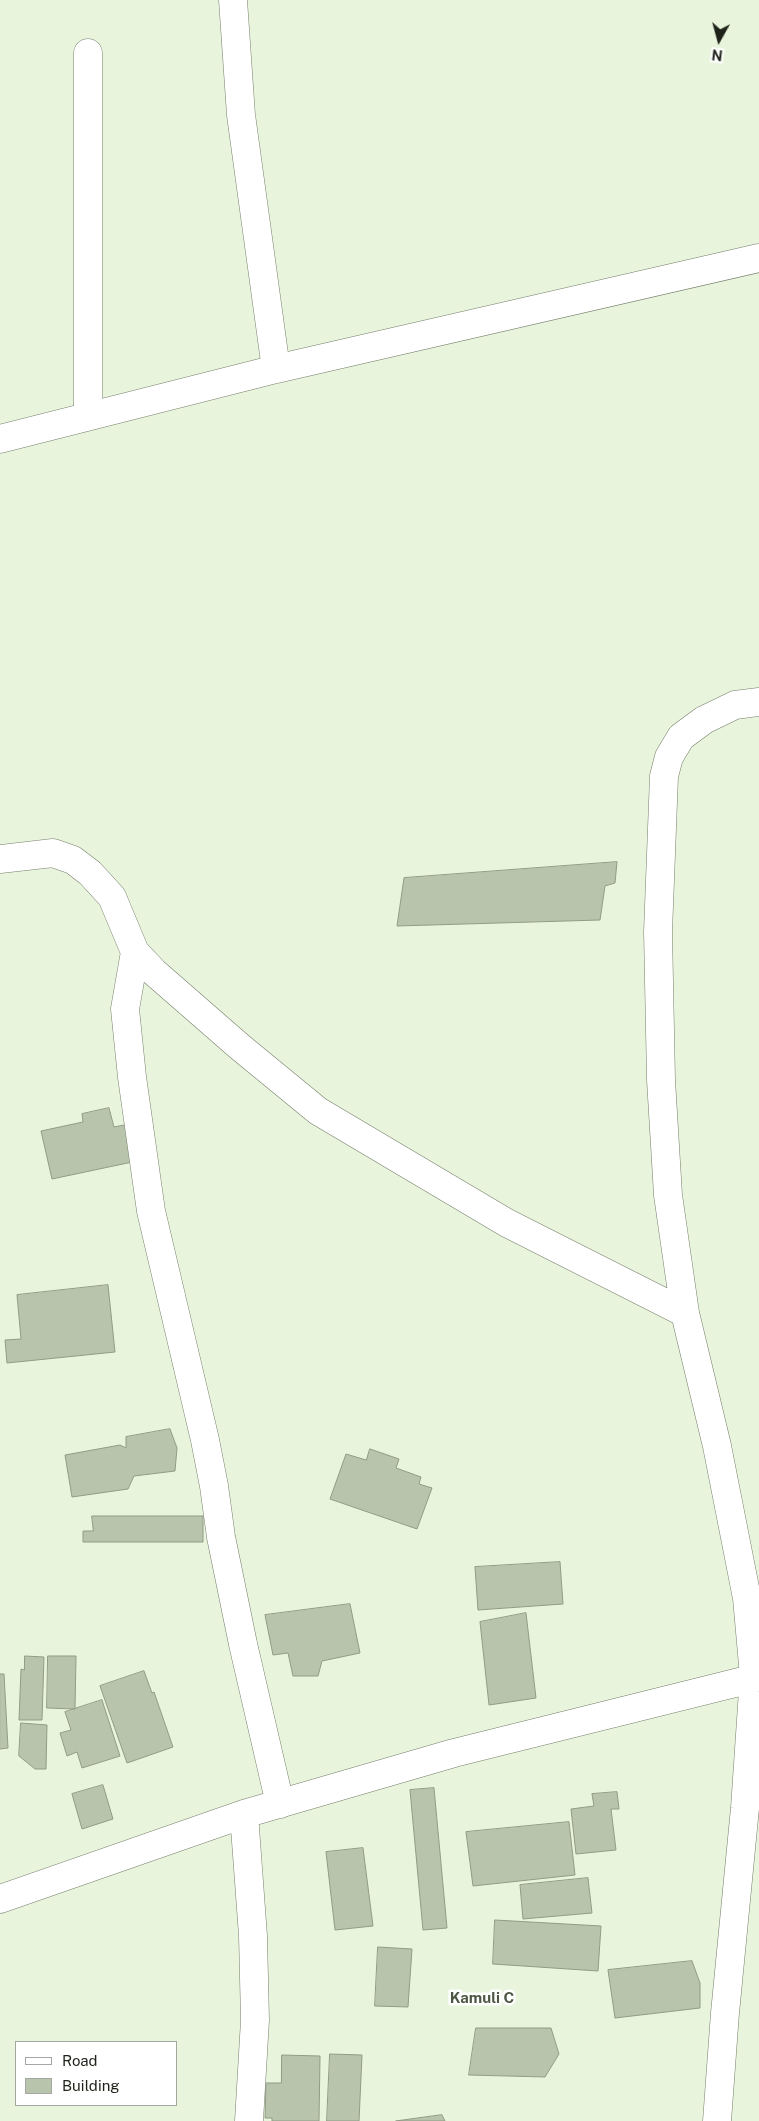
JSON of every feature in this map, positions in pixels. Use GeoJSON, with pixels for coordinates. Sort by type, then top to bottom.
{"type":"FeatureCollection","features":[{"type":"Feature","properties":{"kind":"street"},"geometry":{"type":"LineString","coordinates":[[233,0],[241,115],[276,369]]}},
{"type":"Feature","properties":{"kind":"street"},"geometry":{"type":"LineString","coordinates":[[88,53],[88,416]]}},
{"type":"Feature","properties":{"kind":"street"},"geometry":{"type":"LineString","coordinates":[[0,439],[276,369],[759,258]]}},
{"type":"Feature","properties":{"kind":"street"},"geometry":{"type":"LineString","coordinates":[[717,2121],[726,2003],[757,1677],[747,1598],[717,1446],[686,1313],[668,1194],[661,1080],[658,932],[664,776],[669,757],[680,737],[704,720],[735,705],[759,702]]}},
{"type":"Feature","properties":{"kind":"street"},"geometry":{"type":"LineString","coordinates":[[0,859],[54,853],[73,860],[90,873],[112,897],[134,952],[154,972],[240,1047],[318,1111],[507,1223],[686,1313]]}},
{"type":"Feature","properties":{"kind":"street"},"geometry":{"type":"LineString","coordinates":[[134,952],[126,1008],[132,1077],[151,1211],[205,1440],[221,1537],[243,1644],[280,1804]]}},
{"type":"Feature","properties":{"kind":"street"},"geometry":{"type":"LineString","coordinates":[[0,1899],[244,1814],[454,1753],[757,1677]]}},
{"type":"Feature","properties":{"kind":"street"},"geometry":{"type":"LineString","coordinates":[[244,1814],[254,1936],[255,2020],[249,2121]]}},
{"type":"Feature","properties":{"kind":"building"},"geometry":{"type":"Polygon","coordinates":[[[617,862],[615,883],[605,886],[600,920],[397,926],[404,878],[617,862]]]}},
{"type":"Feature","properties":{"kind":"building"},"geometry":{"type":"Polygon","coordinates":[[[109,1108],[114,1127],[129,1124],[137,1161],[52,1179],[41,1131],[83,1122],[82,1114],[109,1108]]]}},
{"type":"Feature","properties":{"kind":"building"},"geometry":{"type":"Polygon","coordinates":[[[108,1285],[115,1352],[7,1363],[5,1340],[21,1339],[17,1295],[108,1285]]]}},
{"type":"Feature","properties":{"kind":"building"},"geometry":{"type":"Polygon","coordinates":[[[170,1429],[177,1448],[175,1471],[134,1476],[128,1489],[72,1497],[65,1455],[120,1445],[126,1448],[126,1437],[170,1429]]]}},
{"type":"Feature","properties":{"kind":"building"},"geometry":{"type":"Polygon","coordinates":[[[370,1449],[399,1459],[396,1468],[421,1477],[419,1484],[432,1488],[417,1529],[330,1499],[346,1454],[366,1460],[370,1449]]]}},
{"type":"Feature","properties":{"kind":"building"},"geometry":{"type":"Polygon","coordinates":[[[92,1516],[203,1516],[203,1542],[83,1542],[83,1531],[93,1531],[92,1516]]]}},
{"type":"Feature","properties":{"kind":"building"},"geometry":{"type":"Polygon","coordinates":[[[560,1562],[563,1604],[478,1610],[475,1567],[560,1562]]]}},
{"type":"Feature","properties":{"kind":"building"},"geometry":{"type":"Polygon","coordinates":[[[350,1604],[360,1653],[322,1661],[318,1676],[293,1676],[288,1653],[273,1655],[265,1615],[350,1604]]]}},
{"type":"Feature","properties":{"kind":"building"},"geometry":{"type":"Polygon","coordinates":[[[526,1613],[536,1698],[489,1705],[480,1622],[526,1613]]]}},
{"type":"Feature","properties":{"kind":"building"},"geometry":{"type":"Polygon","coordinates":[[[25,1656],[44,1657],[42,1720],[19,1720],[21,1669],[24,1670],[25,1656]]]}},
{"type":"Feature","properties":{"kind":"building"},"geometry":{"type":"Polygon","coordinates":[[[48,1656],[76,1656],[75,1709],[47,1708],[48,1656]]]}},
{"type":"Feature","properties":{"kind":"building"},"geometry":{"type":"Polygon","coordinates":[[[144,1671],[152,1693],[154,1692],[173,1747],[127,1763],[100,1686],[144,1671]]]}},
{"type":"Feature","properties":{"kind":"building"},"geometry":{"type":"Polygon","coordinates":[[[0,1674],[4,1674],[8,1748],[0,1749],[0,1674]]]}},
{"type":"Feature","properties":{"kind":"building"},"geometry":{"type":"Polygon","coordinates":[[[102,1700],[120,1756],[82,1768],[77,1752],[67,1756],[60,1733],[71,1730],[65,1712],[102,1700]]]}},
{"type":"Feature","properties":{"kind":"building"},"geometry":{"type":"Polygon","coordinates":[[[21,1723],[47,1725],[46,1769],[35,1769],[19,1756],[21,1723]]]}},
{"type":"Feature","properties":{"kind":"building"},"geometry":{"type":"Polygon","coordinates":[[[103,1785],[113,1819],[82,1829],[72,1794],[103,1785]]]}},
{"type":"Feature","properties":{"kind":"building"},"geometry":{"type":"Polygon","coordinates":[[[434,1788],[447,1928],[423,1930],[410,1790],[434,1788]]]}},
{"type":"Feature","properties":{"kind":"building"},"geometry":{"type":"Polygon","coordinates":[[[617,1792],[619,1809],[611,1809],[616,1850],[576,1854],[571,1809],[594,1806],[592,1794],[617,1792]]]}},
{"type":"Feature","properties":{"kind":"building"},"geometry":{"type":"Polygon","coordinates":[[[569,1822],[575,1875],[473,1886],[466,1832],[569,1822]]]}},
{"type":"Feature","properties":{"kind":"building"},"geometry":{"type":"Polygon","coordinates":[[[363,1848],[373,1926],[335,1930],[326,1852],[363,1848]]]}},
{"type":"Feature","properties":{"kind":"building"},"geometry":{"type":"Polygon","coordinates":[[[588,1878],[592,1913],[523,1919],[520,1885],[588,1878]]]}},
{"type":"Feature","properties":{"kind":"building"},"geometry":{"type":"Polygon","coordinates":[[[495,1920],[601,1926],[598,1971],[493,1964],[495,1920]]]}},
{"type":"Feature","properties":{"kind":"building"},"geometry":{"type":"Polygon","coordinates":[[[378,1947],[412,1949],[408,2007],[375,2006],[378,1947]]]}},
{"type":"Feature","properties":{"kind":"building"},"geometry":{"type":"Polygon","coordinates":[[[692,1961],[700,1983],[700,2008],[615,2018],[608,1970],[692,1961]]]}},
{"type":"Feature","properties":{"kind":"building"},"geometry":{"type":"Polygon","coordinates":[[[476,2028],[551,2028],[559,2054],[545,2077],[469,2075],[476,2028]]]}},
{"type":"Feature","properties":{"kind":"building"},"geometry":{"type":"Polygon","coordinates":[[[330,2054],[362,2055],[359,2121],[327,2121],[330,2054]]]}},
{"type":"Feature","properties":{"kind":"building"},"geometry":{"type":"Polygon","coordinates":[[[282,2055],[320,2056],[319,2121],[272,2121],[272,2118],[265,2118],[266,2083],[281,2083],[282,2055]]]}},
{"type":"Feature","properties":{"kind":"building"},"geometry":{"type":"Polygon","coordinates":[[[442,2115],[445,2121],[396,2121],[442,2115]]]}},
{"type":"Feature","properties":{"kind":"district","name":"Kamuli C"},"geometry":{"type":"Point","coordinates":[482,1998]}}]}
